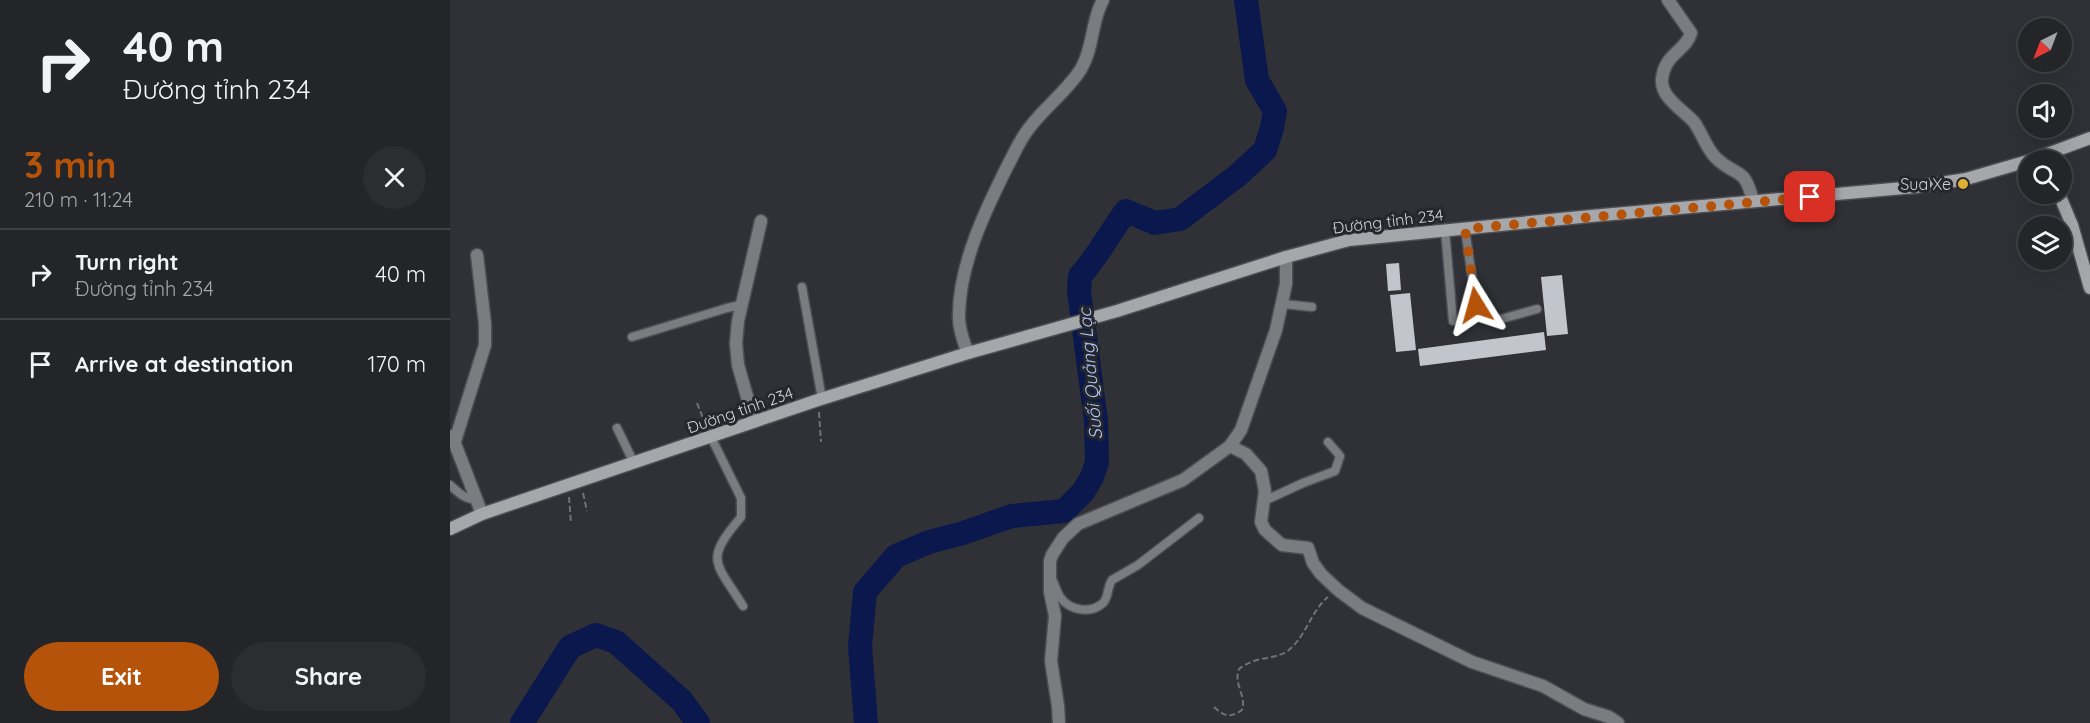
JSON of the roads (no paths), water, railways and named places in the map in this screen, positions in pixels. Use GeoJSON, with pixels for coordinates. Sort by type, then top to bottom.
{"type":"FeatureCollection","features":[{"type":"Feature","properties":{"kind":"main road","name":"Đường tỉnh 234"},"geometry":{"type":"LineString","coordinates":[[2061,150],[2090,138]]}},
{"type":"Feature","properties":{"kind":"main road","name":"Đường tỉnh 234"},"geometry":{"type":"LineString","coordinates":[[450,529],[482,514],[820,399],[968,353],[1117,311],[1286,257],[1349,240],[1943,184],[2018,165]]}},
{"type":"Feature","properties":{"kind":"main road"},"geometry":{"type":"LineString","coordinates":[[2063,204],[2072,225],[2090,288]]}},
{"type":"Feature","properties":{"kind":"street"},"geometry":{"type":"LineString","coordinates":[[968,353],[963,341],[959,313],[964,278],[975,235],[994,192],[1029,128],[1080,71],[1089,54],[1095,19],[1103,0]]}},
{"type":"Feature","properties":{"kind":"street"},"geometry":{"type":"LineString","coordinates":[[1668,0],[1691,33],[1687,41],[1665,64],[1662,79],[1664,91],[1694,123],[1713,155],[1744,177],[1753,201]]}},
{"type":"Feature","properties":{"kind":"street"},"geometry":{"type":"LineString","coordinates":[[754,421],[738,365],[736,343],[741,305],[761,221]]}},
{"type":"Feature","properties":{"kind":"street"},"geometry":{"type":"LineString","coordinates":[[477,255],[485,324],[484,345],[453,437],[482,514]]}},
{"type":"Feature","properties":{"kind":"street"},"geometry":{"type":"LineString","coordinates":[[1059,723],[1051,661],[1055,616],[1050,592],[1050,561],[1057,546],[1078,524],[1183,480],[1220,456],[1230,446],[1241,430],[1283,304],[1286,257]]}},
{"type":"Feature","properties":{"kind":"street"},"geometry":{"type":"LineString","coordinates":[[1230,446],[1246,454],[1257,465],[1265,485],[1261,522],[1265,530],[1282,544],[1308,548],[1316,568],[1338,590],[1362,608],[1472,662],[1543,686],[1618,723]]}},
{"type":"Feature","properties":{"kind":"lane"},"geometry":{"type":"LineString","coordinates":[[1465,229],[1476,305],[1480,311],[1494,321],[1537,309]]}},
{"type":"Feature","properties":{"kind":"lane"},"geometry":{"type":"LineString","coordinates":[[1445,230],[1453,321]]}},
{"type":"Feature","properties":{"kind":"lane"},"geometry":{"type":"LineString","coordinates":[[802,287],[820,399]]}},
{"type":"Feature","properties":{"kind":"lane"},"geometry":{"type":"LineString","coordinates":[[1283,304],[1312,308]]}},
{"type":"Feature","properties":{"kind":"lane"},"geometry":{"type":"LineString","coordinates":[[632,337],[741,305]]}},
{"type":"Feature","properties":{"kind":"lane"},"geometry":{"type":"LineString","coordinates":[[617,428],[634,463]]}},
{"type":"Feature","properties":{"kind":"lane"},"geometry":{"type":"LineString","coordinates":[[711,437],[741,498],[741,517],[718,549],[716,563],[742,606]]}},
{"type":"Feature","properties":{"kind":"lane"},"geometry":{"type":"LineString","coordinates":[[1264,501],[1335,471],[1340,456],[1328,442]]}},
{"type":"Feature","properties":{"kind":"lane"},"geometry":{"type":"LineString","coordinates":[[450,485],[470,499],[476,499]]}},
{"type":"Feature","properties":{"kind":"lane"},"geometry":{"type":"LineString","coordinates":[[1050,574],[1065,602],[1074,608],[1091,610],[1106,599],[1108,586],[1112,580],[1138,565],[1199,518]]}},
{"type":"Feature","properties":{"kind":"waterway","name":"Suối Quảng Lạc"},"geometry":{"type":"LineString","coordinates":[[866,723],[860,646],[865,592],[896,556],[929,542],[1012,516],[1064,511],[1083,492],[1092,477],[1097,462],[1096,421],[1079,291],[1080,276],[1126,211],[1155,223],[1180,219],[1237,176],[1265,150],[1275,111],[1257,80],[1246,0]]}},
{"type":"Feature","properties":{"kind":"waterway","name":"Suối Quảng Lạc"},"geometry":{"type":"LineString","coordinates":[[522,723],[570,647],[596,635],[616,642],[682,701],[698,723]]}},
{"type":"Feature","properties":{"kind":"place","name":"Sua Xe"},"geometry":{"type":"Point","coordinates":[1963,184]}}]}
